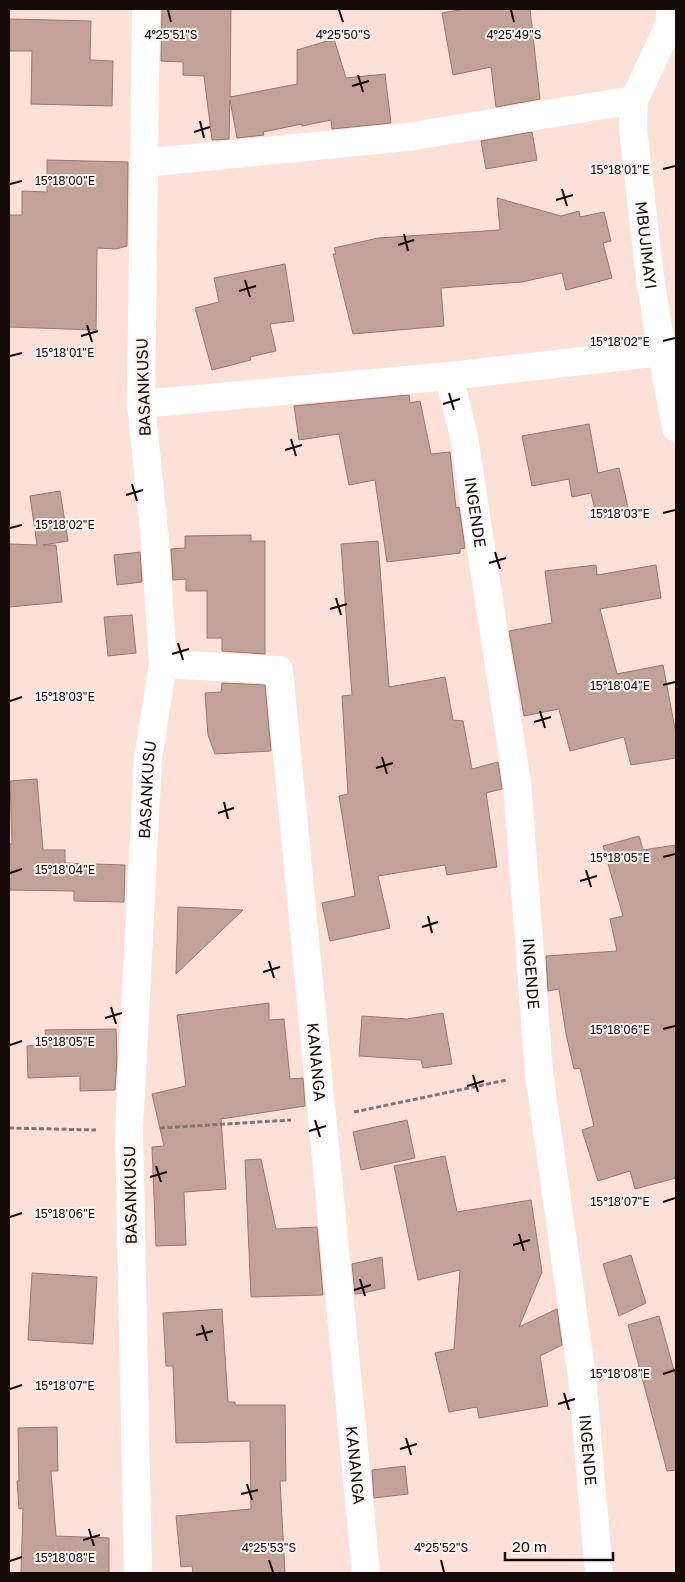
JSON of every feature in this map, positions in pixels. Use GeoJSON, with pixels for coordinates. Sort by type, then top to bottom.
{"type":"FeatureCollection","features":[{"type":"Feature","properties":{"kind":"street","name":"BASANKUSU"},"geometry":{"type":"LineString","coordinates":[[138,1573],[129,1130],[148,758],[163,664],[155,540],[141,404],[146,9]]}},
{"type":"Feature","properties":{"kind":"street","name":"MBUJIMAYI"},"geometry":{"type":"LineString","coordinates":[[670,9],[670,24],[634,100],[633,128],[650,278],[676,428]]}},
{"type":"Feature","properties":{"kind":"street"},"geometry":{"type":"LineString","coordinates":[[144,164],[407,137],[634,100]]}},
{"type":"Feature","properties":{"kind":"street"},"geometry":{"type":"LineString","coordinates":[[141,404],[449,376],[662,352]]}},
{"type":"Feature","properties":{"kind":"street","name":"INGENDE"},"geometry":{"type":"LineString","coordinates":[[449,376],[464,437],[517,783],[540,1073],[582,1377],[599,1573]]}},
{"type":"Feature","properties":{"kind":"street","name":"KANANGA"},"geometry":{"type":"LineString","coordinates":[[163,664],[279,670],[366,1573]]}},
{"type":"Feature","properties":{"kind":"path"},"geometry":{"type":"LineString","coordinates":[[9,1128],[129,1130],[322,1118],[540,1073]]}},
{"type":"Feature","properties":{"kind":"building"},"geometry":{"type":"Polygon","coordinates":[[[162,9],[231,9],[230,97],[297,84],[297,50],[334,39],[346,78],[385,74],[391,123],[332,129],[331,120],[263,132],[264,135],[237,138],[230,100],[229,139],[212,140],[204,76],[183,75],[183,62],[161,61],[162,9]]]}},
{"type":"Feature","properties":{"kind":"building"},"geometry":{"type":"Polygon","coordinates":[[[465,9],[530,9],[540,99],[496,107],[491,67],[453,75],[442,13],[465,9]]]}},
{"type":"Feature","properties":{"kind":"building"},"geometry":{"type":"Polygon","coordinates":[[[9,19],[91,21],[90,60],[113,61],[112,106],[31,104],[32,51],[9,51],[9,19]]]}},
{"type":"Feature","properties":{"kind":"building"},"geometry":{"type":"Polygon","coordinates":[[[532,132],[537,160],[486,169],[481,141],[532,132]]]}},
{"type":"Feature","properties":{"kind":"building"},"geometry":{"type":"Polygon","coordinates":[[[47,160],[128,162],[127,246],[116,249],[97,248],[96,330],[9,327],[9,215],[22,215],[22,191],[47,192],[47,160]]]}},
{"type":"Feature","properties":{"kind":"building"},"geometry":{"type":"Polygon","coordinates":[[[497,198],[561,216],[579,211],[580,217],[604,212],[611,241],[603,243],[612,278],[566,290],[562,273],[522,282],[441,288],[444,326],[353,334],[333,254],[336,254],[334,248],[378,238],[500,230],[497,198]]]}},
{"type":"Feature","properties":{"kind":"building"},"geometry":{"type":"Polygon","coordinates":[[[285,264],[294,321],[270,324],[276,351],[250,357],[251,360],[212,370],[195,308],[219,302],[214,278],[285,264]]]}},
{"type":"Feature","properties":{"kind":"building"},"geometry":{"type":"Polygon","coordinates":[[[409,395],[410,403],[420,401],[431,454],[450,452],[456,508],[459,507],[465,548],[460,549],[460,553],[387,562],[375,480],[349,485],[339,434],[299,440],[294,406],[409,395]]]}},
{"type":"Feature","properties":{"kind":"building"},"geometry":{"type":"Polygon","coordinates":[[[589,424],[598,473],[619,468],[629,512],[597,519],[591,493],[572,497],[569,479],[532,486],[522,436],[589,424]]]}},
{"type":"Feature","properties":{"kind":"building"},"geometry":{"type":"Polygon","coordinates":[[[60,491],[68,541],[43,545],[56,545],[62,602],[9,607],[9,544],[37,545],[30,496],[60,491]]]}},
{"type":"Feature","properties":{"kind":"building"},"geometry":{"type":"Polygon","coordinates":[[[251,535],[251,541],[265,541],[265,654],[222,651],[222,638],[207,638],[207,591],[186,591],[186,579],[173,580],[171,549],[185,548],[185,536],[251,535]]]}},
{"type":"Feature","properties":{"kind":"building"},"geometry":{"type":"Polygon","coordinates":[[[378,541],[389,687],[445,677],[453,720],[463,721],[472,769],[498,762],[502,789],[486,793],[497,867],[447,875],[445,865],[378,876],[390,928],[330,941],[322,903],[355,896],[339,796],[348,794],[342,696],[352,695],[341,544],[378,541]]]}},
{"type":"Feature","properties":{"kind":"building"},"geometry":{"type":"Polygon","coordinates":[[[140,552],[142,582],[117,585],[114,555],[140,552]]]}},
{"type":"Feature","properties":{"kind":"building"},"geometry":{"type":"Polygon","coordinates":[[[596,565],[597,575],[656,565],[661,598],[600,609],[617,674],[663,665],[676,734],[676,758],[631,765],[624,737],[570,751],[559,709],[524,716],[509,631],[552,623],[545,571],[596,565]]]}},
{"type":"Feature","properties":{"kind":"building"},"geometry":{"type":"Polygon","coordinates":[[[132,615],[136,653],[108,656],[104,617],[132,615]]]}},
{"type":"Feature","properties":{"kind":"building"},"geometry":{"type":"Polygon","coordinates":[[[222,683],[265,685],[271,751],[215,754],[208,735],[205,693],[221,692],[222,683]]]}},
{"type":"Feature","properties":{"kind":"building"},"geometry":{"type":"Polygon","coordinates":[[[37,779],[43,850],[65,850],[65,863],[125,865],[124,902],[74,901],[74,891],[9,890],[9,844],[12,844],[10,781],[37,779]]]}},
{"type":"Feature","properties":{"kind":"building"},"geometry":{"type":"Polygon","coordinates":[[[639,836],[643,850],[676,845],[676,1178],[635,1189],[630,1171],[598,1181],[582,1130],[594,1126],[580,1068],[574,1069],[559,989],[548,991],[546,956],[617,951],[610,919],[623,916],[603,846],[639,836]]]}},
{"type":"Feature","properties":{"kind":"building"},"geometry":{"type":"Polygon","coordinates":[[[178,907],[243,910],[176,974],[178,907]]]}},
{"type":"Feature","properties":{"kind":"building"},"geometry":{"type":"Polygon","coordinates":[[[269,1003],[269,1020],[284,1019],[290,1079],[303,1078],[305,1106],[221,1119],[226,1189],[184,1192],[186,1245],[156,1246],[152,1147],[164,1146],[152,1094],[186,1086],[177,1015],[269,1003]]]}},
{"type":"Feature","properties":{"kind":"building"},"geometry":{"type":"Polygon","coordinates":[[[443,1013],[452,1064],[423,1068],[421,1060],[359,1056],[362,1016],[407,1019],[443,1013]]]}},
{"type":"Feature","properties":{"kind":"building"},"geometry":{"type":"Polygon","coordinates":[[[116,1029],[115,1090],[80,1091],[80,1076],[28,1078],[27,1046],[46,1044],[45,1030],[116,1029]]]}},
{"type":"Feature","properties":{"kind":"building"},"geometry":{"type":"Polygon","coordinates":[[[407,1120],[415,1158],[361,1170],[353,1132],[407,1120]]]}},
{"type":"Feature","properties":{"kind":"building"},"geometry":{"type":"Polygon","coordinates":[[[445,1156],[457,1212],[531,1200],[542,1272],[519,1327],[557,1309],[562,1345],[540,1356],[548,1406],[479,1418],[477,1407],[449,1412],[435,1353],[454,1349],[460,1270],[418,1280],[394,1166],[445,1156]]]}},
{"type":"Feature","properties":{"kind":"building"},"geometry":{"type":"Polygon","coordinates":[[[261,1159],[276,1229],[317,1227],[323,1295],[251,1297],[245,1160],[261,1159]]]}},
{"type":"Feature","properties":{"kind":"building"},"geometry":{"type":"Polygon","coordinates":[[[631,1255],[646,1303],[619,1316],[603,1264],[631,1255]]]}},
{"type":"Feature","properties":{"kind":"building"},"geometry":{"type":"Polygon","coordinates":[[[382,1257],[385,1288],[355,1294],[352,1264],[382,1257]]]}},
{"type":"Feature","properties":{"kind":"building"},"geometry":{"type":"Polygon","coordinates":[[[32,1273],[97,1277],[93,1344],[28,1340],[32,1273]]]}},
{"type":"Feature","properties":{"kind":"building"},"geometry":{"type":"Polygon","coordinates":[[[222,1309],[228,1402],[235,1402],[235,1405],[285,1405],[286,1481],[280,1481],[285,1573],[193,1573],[192,1566],[181,1567],[176,1516],[251,1509],[250,1441],[176,1443],[173,1366],[166,1366],[163,1313],[222,1309]]]}},
{"type":"Feature","properties":{"kind":"building"},"geometry":{"type":"Polygon","coordinates":[[[659,1316],[676,1378],[676,1470],[667,1471],[628,1325],[659,1316]]]}},
{"type":"Feature","properties":{"kind":"building"},"geometry":{"type":"Polygon","coordinates":[[[57,1427],[58,1471],[51,1471],[56,1536],[109,1538],[109,1573],[21,1573],[23,1508],[19,1509],[17,1481],[19,1481],[18,1428],[57,1427]]]}},
{"type":"Feature","properties":{"kind":"building"},"geometry":{"type":"Polygon","coordinates":[[[405,1466],[408,1494],[374,1498],[372,1470],[405,1466]]]}}]}
